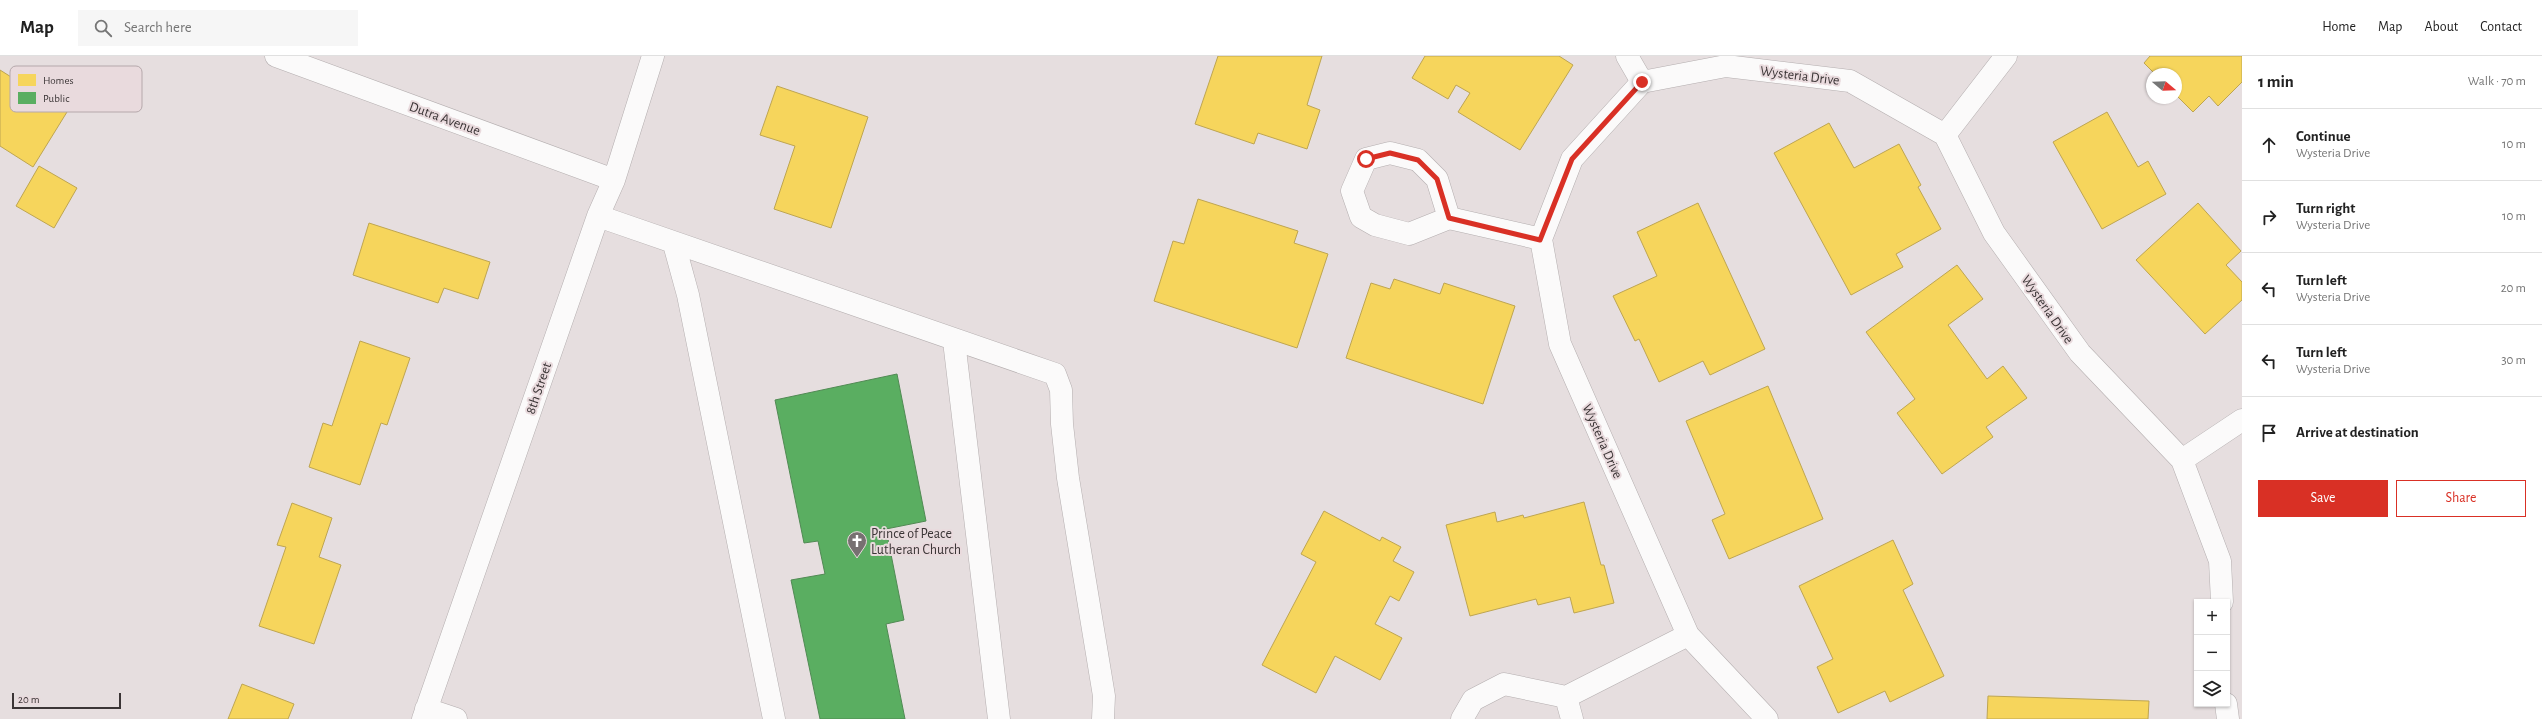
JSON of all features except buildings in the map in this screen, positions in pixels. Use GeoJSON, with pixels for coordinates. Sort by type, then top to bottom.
{"type":"FeatureCollection","features":[{"type":"Feature","properties":{"kind":"street","name":"Dutra Avenue"},"geometry":{"type":"LineString","coordinates":[[276,56],[614,180]]}},
{"type":"Feature","properties":{"kind":"street","name":"8th Street"},"geometry":{"type":"LineString","coordinates":[[425,714],[598,216],[614,180],[653,56]]}},
{"type":"Feature","properties":{"kind":"street"},"geometry":{"type":"LineString","coordinates":[[1449,218],[1437,179],[1418,160],[1390,153],[1366,159],[1352,191],[1361,217],[1375,226],[1409,234],[1449,218],[1540,240],[1572,159],[1642,82],[1627,56]]}},
{"type":"Feature","properties":{"kind":"street"},"geometry":{"type":"LineString","coordinates":[[1945,135],[2006,56]]}},
{"type":"Feature","properties":{"kind":"street","name":"Wysteria Drive"},"geometry":{"type":"LineString","coordinates":[[1642,82],[1726,66],[1850,81],[1945,135],[1994,234],[2080,353],[2182,460],[2220,560],[2222,599]]}},
{"type":"Feature","properties":{"kind":"street"},"geometry":{"type":"LineString","coordinates":[[598,216],[674,244],[954,341],[1055,374],[1061,390],[1062,424],[1068,478],[1104,696],[1103,719]]}},
{"type":"Feature","properties":{"kind":"street","name":"Wysteria Drive"},"geometry":{"type":"LineString","coordinates":[[1540,240],[1560,344],[1688,635],[1767,719]]}},
{"type":"Feature","properties":{"kind":"street"},"geometry":{"type":"LineString","coordinates":[[674,244],[688,295],[774,719]]}},
{"type":"Feature","properties":{"kind":"street"},"geometry":{"type":"LineString","coordinates":[[954,341],[999,719]]}},
{"type":"Feature","properties":{"kind":"street"},"geometry":{"type":"LineString","coordinates":[[2182,460],[2242,420]]}},
{"type":"Feature","properties":{"kind":"street"},"geometry":{"type":"LineString","coordinates":[[1462,719],[1473,700],[1504,684],[1566,697],[1688,635]]}},
{"type":"Feature","properties":{"kind":"street"},"geometry":{"type":"LineString","coordinates":[[1566,697],[1572,719]]}},
{"type":"Feature","properties":{"kind":"street"},"geometry":{"type":"LineString","coordinates":[[2226,707],[2228,719]]}},
{"type":"Feature","properties":{"kind":"street"},"geometry":{"type":"LineString","coordinates":[[425,714],[456,719]]}},
{"type":"Feature","properties":{"kind":"place","name":"Prince of Peace Lutheran Church"},"geometry":{"type":"Point","coordinates":[857,558]}},
{"type":"Feature","properties":{"kind":"route"},"geometry":{"type":"LineString","coordinates":[[1366,159],[1390,153],[1418,160],[1437,179],[1449,218],[1540,240],[1572,159],[1642,82]]}}]}
